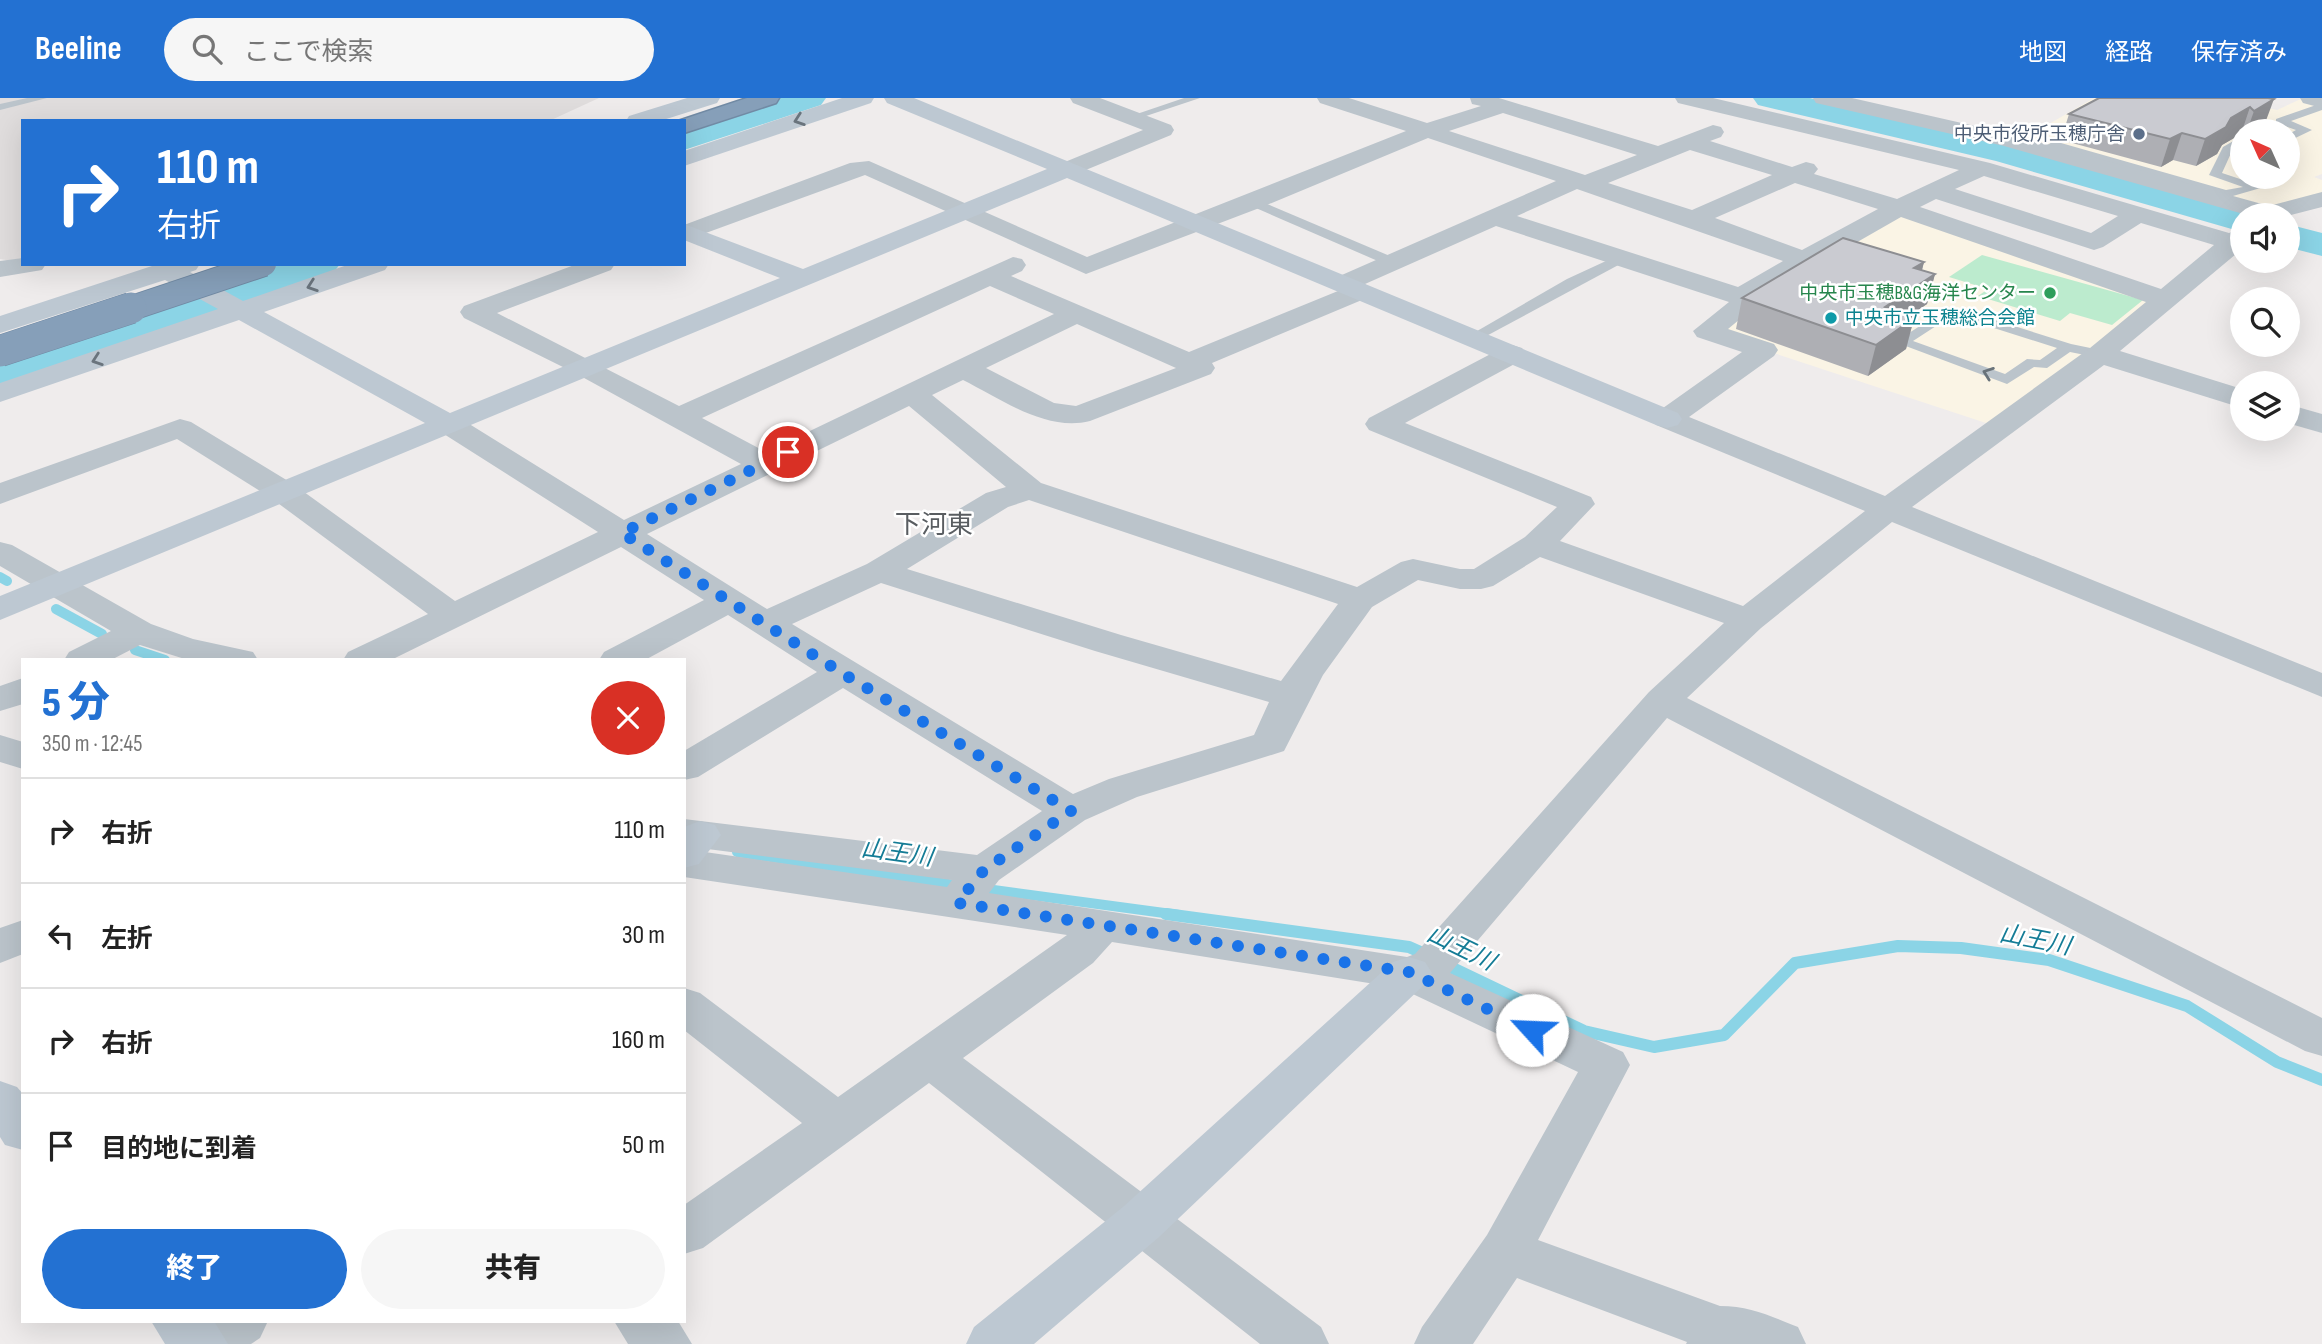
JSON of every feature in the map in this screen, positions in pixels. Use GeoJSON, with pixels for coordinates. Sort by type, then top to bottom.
{"type":"FeatureCollection","features":[{"type":"Feature","properties":{"kind":"highway"},"geometry":{"type":"LineString","coordinates":[[673,119],[737,98]]}},
{"type":"Feature","properties":{"kind":"highway"},"geometry":{"type":"LineString","coordinates":[[686,125],[768,98]]}},
{"type":"Feature","properties":{"kind":"highway"},"geometry":{"type":"LineString","coordinates":[[0,338],[220,266]]}},
{"type":"Feature","properties":{"kind":"highway"},"geometry":{"type":"LineString","coordinates":[[0,351],[258,266]]}},
{"type":"Feature","properties":{"kind":"street"},"geometry":{"type":"LineString","coordinates":[[643,119],[709,98]]}},
{"type":"Feature","properties":{"kind":"street"},"geometry":{"type":"LineString","coordinates":[[686,158],[843,102],[863,98]]}},
{"type":"Feature","properties":{"kind":"street"},"geometry":{"type":"LineString","coordinates":[[895,98],[1887,510],[2322,685]]}},
{"type":"Feature","properties":{"kind":"street"},"geometry":{"type":"LineString","coordinates":[[0,609],[800,277],[1163,130],[1081,98]]}},
{"type":"Feature","properties":{"kind":"street"},"geometry":{"type":"LineString","coordinates":[[1328,98],[1693,219],[1803,259]]}},
{"type":"Feature","properties":{"kind":"street"},"geometry":{"type":"LineString","coordinates":[[1478,98],[1659,154]]}},
{"type":"Feature","properties":{"kind":"street"},"geometry":{"type":"LineString","coordinates":[[1686,98],[1770,108],[1866,141],[1982,168],[2139,214],[2230,225]]}},
{"type":"Feature","properties":{"kind":"street"},"geometry":{"type":"LineString","coordinates":[[1824,98],[2045,150],[2230,219]]}},
{"type":"Feature","properties":{"kind":"street"},"geometry":{"type":"LineString","coordinates":[[2311,98],[2322,104]]}},
{"type":"Feature","properties":{"kind":"street"},"geometry":{"type":"LineString","coordinates":[[686,232],[858,168],[869,168],[1086,266],[1254,202],[1426,131],[1503,106]]}},
{"type":"Feature","properties":{"kind":"street"},"geometry":{"type":"LineString","coordinates":[[1189,363],[1352,287],[1392,262],[1495,217],[1770,108]]}},
{"type":"Feature","properties":{"kind":"street"},"geometry":{"type":"LineString","coordinates":[[1693,219],[1866,141]]}},
{"type":"Feature","properties":{"kind":"street"},"geometry":{"type":"LineString","coordinates":[[1689,142],[1896,207],[2166,300]]}},
{"type":"Feature","properties":{"kind":"street"},"geometry":{"type":"LineString","coordinates":[[1495,217],[1741,297],[1896,207],[1982,168]]}},
{"type":"Feature","properties":{"kind":"street"},"geometry":{"type":"LineString","coordinates":[[1933,190],[2094,242],[2139,214]]}},
{"type":"Feature","properties":{"kind":"street"},"geometry":{"type":"LineString","coordinates":[[2300,208],[2322,199]]}},
{"type":"Feature","properties":{"kind":"street"},"geometry":{"type":"LineString","coordinates":[[686,232],[800,277]]}},
{"type":"Feature","properties":{"kind":"street"},"geometry":{"type":"LineString","coordinates":[[994,1344],[1141,1222],[1430,960],[1662,700],[1748,620],[2084,351],[2166,300],[2230,245]]}},
{"type":"Feature","properties":{"kind":"street"},"geometry":{"type":"LineString","coordinates":[[677,418],[1049,250]]}},
{"type":"Feature","properties":{"kind":"street"},"geometry":{"type":"LineString","coordinates":[[0,269],[21,266]]}},
{"type":"Feature","properties":{"kind":"street"},"geometry":{"type":"LineString","coordinates":[[0,325],[170,266],[223,300],[447,424],[842,673],[1071,811]]}},
{"type":"Feature","properties":{"kind":"street"},"geometry":{"type":"LineString","coordinates":[[0,393],[223,300],[368,266]]}},
{"type":"Feature","properties":{"kind":"street"},"geometry":{"type":"LineString","coordinates":[[597,266],[474,312],[585,367],[763,463]]}},
{"type":"Feature","properties":{"kind":"street"},"geometry":{"type":"LineString","coordinates":[[963,368],[1047,411],[1079,415],[1201,368],[990,276]]}},
{"type":"Feature","properties":{"kind":"street"},"geometry":{"type":"LineString","coordinates":[[1668,419],[1763,350],[1707,331],[1744,304],[1741,297]]}},
{"type":"Feature","properties":{"kind":"street"},"geometry":{"type":"LineString","coordinates":[[365,658],[763,463],[1076,314]]}},
{"type":"Feature","properties":{"kind":"street"},"geometry":{"type":"LineString","coordinates":[[2084,351],[2230,395]]}},
{"type":"Feature","properties":{"kind":"street"},"geometry":{"type":"LineString","coordinates":[[971,887],[1071,811],[1122,788],[1270,743],[1291,696],[1306,672],[1360,600],[1413,569],[1460,579],[1481,579],[1537,544],[1579,504],[1380,424],[1512,354]]}},
{"type":"Feature","properties":{"kind":"street"},"geometry":{"type":"LineString","coordinates":[[911,393],[1030,490],[1360,600]]}},
{"type":"Feature","properties":{"kind":"street"},"geometry":{"type":"LineString","coordinates":[[2300,417],[2322,424]]}},
{"type":"Feature","properties":{"kind":"street"},"geometry":{"type":"LineString","coordinates":[[0,494],[180,428],[282,491],[452,615]]}},
{"type":"Feature","properties":{"kind":"street"},"geometry":{"type":"LineString","coordinates":[[765,623],[879,570],[997,500],[1030,490]]}},
{"type":"Feature","properties":{"kind":"street"},"geometry":{"type":"LineString","coordinates":[[1537,544],[1748,620]]}},
{"type":"Feature","properties":{"kind":"street"},"geometry":{"type":"LineString","coordinates":[[0,552],[138,632],[184,648],[231,658]]}},
{"type":"Feature","properties":{"kind":"street"},"geometry":{"type":"LineString","coordinates":[[879,570],[1108,643],[1291,696]]}},
{"type":"Feature","properties":{"kind":"street"},"geometry":{"type":"LineString","coordinates":[[621,658],[728,601]]}},
{"type":"Feature","properties":{"kind":"street"},"geometry":{"type":"LineString","coordinates":[[86,658],[138,632]]}},
{"type":"Feature","properties":{"kind":"street"},"geometry":{"type":"LineString","coordinates":[[686,767],[842,673]]}},
{"type":"Feature","properties":{"kind":"street"},"geometry":{"type":"LineString","coordinates":[[0,700],[21,690]]}},
{"type":"Feature","properties":{"kind":"street"},"geometry":{"type":"LineString","coordinates":[[1662,700],[2322,1039]]}},
{"type":"Feature","properties":{"kind":"street"},"geometry":{"type":"LineString","coordinates":[[0,747],[21,756]]}},
{"type":"Feature","properties":{"kind":"street"},"geometry":{"type":"LineString","coordinates":[[690,844],[971,887],[1101,927],[1430,960],[1606,1065],[1506,1251],[1442,1344]]}},
{"type":"Feature","properties":{"kind":"street"},"geometry":{"type":"LineString","coordinates":[[686,1232],[931,1059],[1077,952],[1101,927]]}},
{"type":"Feature","properties":{"kind":"street"},"geometry":{"type":"LineString","coordinates":[[0,947],[21,936]]}},
{"type":"Feature","properties":{"kind":"street"},"geometry":{"type":"LineString","coordinates":[[686,1007],[838,1124]]}},
{"type":"Feature","properties":{"kind":"street"},"geometry":{"type":"LineString","coordinates":[[931,1059],[1301,1344]]}},
{"type":"Feature","properties":{"kind":"street"},"geometry":{"type":"LineString","coordinates":[[1506,1251],[1717,1337],[1744,1330],[1778,1344]]}},
{"type":"Feature","properties":{"kind":"street"},"geometry":{"type":"LineString","coordinates":[[180,1323],[200,1344]]}},
{"type":"Feature","properties":{"kind":"street"},"geometry":{"type":"LineString","coordinates":[[207,1344],[238,1323]]}},
{"type":"Feature","properties":{"kind":"street"},"geometry":{"type":"LineString","coordinates":[[643,1323],[664,1344]]}},
{"type":"Feature","properties":{"kind":"lane"},"geometry":{"type":"LineString","coordinates":[[0,107],[42,98]]}},
{"type":"Feature","properties":{"kind":"lane"},"geometry":{"type":"LineString","coordinates":[[1133,117],[1195,98]]}},
{"type":"Feature","properties":{"kind":"lane"},"geometry":{"type":"LineString","coordinates":[[2285,119],[2322,104]]}},
{"type":"Feature","properties":{"kind":"lane"},"geometry":{"type":"LineString","coordinates":[[2045,150],[2054,144],[2226,194],[2249,189]]}},
{"type":"Feature","properties":{"kind":"lane"},"geometry":{"type":"LineString","coordinates":[[2230,147],[2215,175],[2230,179]]}},
{"type":"Feature","properties":{"kind":"lane"},"geometry":{"type":"LineString","coordinates":[[1254,202],[1392,262]]}},
{"type":"Feature","properties":{"kind":"lane"},"geometry":{"type":"LineString","coordinates":[[1472,338],[1619,259]]}},
{"type":"Feature","properties":{"kind":"lane"},"geometry":{"type":"LineString","coordinates":[[1951,310],[2084,351],[2042,365],[2032,362],[2007,380],[1902,342],[1951,310]]}},
{"type":"Feature","properties":{"kind":"shaded area"},"geometry":{"type":"Polygon","coordinates":[[[0,98],[599,98],[553,119],[21,119],[21,259],[0,259],[0,98]]]}},
{"type":"Feature","properties":{"kind":"shaded area"},"geometry":{"type":"Polygon","coordinates":[[[2094,98],[2192,98],[2248,103],[2277,110],[2303,98],[2322,102],[2322,174],[2314,177],[2322,180],[2322,199],[2300,204],[2232,203],[2021,140],[2094,98]]]}},
{"type":"Feature","properties":{"kind":"shaded area"},"geometry":{"type":"Polygon","coordinates":[[[1896,207],[2166,300],[1992,425],[1707,331],[1896,207]]]}},
{"type":"Feature","properties":{"kind":"green space","name":"中央市玉穂B&G海洋センター"},"geometry":{"type":"Polygon","coordinates":[[[1982,255],[2143,300],[2112,325],[2070,313],[2060,321],[1978,296],[1988,289],[1949,277],[1982,255]]]}},
{"type":"Feature","properties":{"kind":"building"},"geometry":{"type":"Polygon","coordinates":[[[2099,98],[2274,99],[2254,111],[2250,107],[2231,118],[2226,127],[2205,139],[2182,133],[2170,139],[2069,114],[2099,98]]]}},
{"type":"Feature","properties":{"kind":"building"},"geometry":{"type":"Polygon","coordinates":[[[1843,238],[1924,262],[1914,268],[1935,274],[1885,307],[1914,318],[1876,345],[1742,298],[1843,238]]]}},
{"type":"Feature","properties":{"kind":"waterway"},"geometry":{"type":"LineString","coordinates":[[686,139],[810,98]]}},
{"type":"Feature","properties":{"kind":"waterway"},"geometry":{"type":"LineString","coordinates":[[1769,98],[2005,153],[2230,218]]}},
{"type":"Feature","properties":{"kind":"waterway"},"geometry":{"type":"LineString","coordinates":[[2300,239],[2322,245]]}},
{"type":"Feature","properties":{"kind":"waterway"},"geometry":{"type":"LineString","coordinates":[[0,371],[315,266]]}},
{"type":"Feature","properties":{"kind":"waterway","name":"山王川"},"geometry":{"type":"LineString","coordinates":[[0,577],[7,581]]}},
{"type":"Feature","properties":{"kind":"waterway","name":"山王川"},"geometry":{"type":"LineString","coordinates":[[56,609],[102,634]]}},
{"type":"Feature","properties":{"kind":"waterway","name":"山王川"},"geometry":{"type":"LineString","coordinates":[[135,650],[159,658]]}},
{"type":"Feature","properties":{"kind":"waterway","name":"山王川"},"geometry":{"type":"LineString","coordinates":[[737,852],[961,886]]}},
{"type":"Feature","properties":{"kind":"waterway","name":"山王川"},"geometry":{"type":"LineString","coordinates":[[979,888],[1179,915]]}},
{"type":"Feature","properties":{"kind":"waterway","name":"山王川"},"geometry":{"type":"LineString","coordinates":[[1166,914],[1409,947],[1427,955]]}},
{"type":"Feature","properties":{"kind":"waterway","name":"山王川"},"geometry":{"type":"LineString","coordinates":[[1444,964],[1584,1031],[1654,1047],[1724,1035],[1795,963],[1898,946],[1961,948],[2049,960],[2187,1006],[2277,1062],[2322,1080]]}},
{"type":"Feature","properties":{"kind":"place","name":"中央市役所玉穂庁舎"},"geometry":{"type":"Point","coordinates":[2139,134]}},
{"type":"Feature","properties":{"kind":"place","name":"中央市玉穂B&G海洋センター"},"geometry":{"type":"Point","coordinates":[2050,293]}},
{"type":"Feature","properties":{"kind":"place","name":"中央市立玉穂総合会館"},"geometry":{"type":"Point","coordinates":[1831,318]}},
{"type":"Feature","properties":{"kind":"district","name":"下河東"},"geometry":{"type":"Point","coordinates":[934,525]}},
{"type":"Feature","properties":{"kind":"route"},"geometry":{"type":"LineString","coordinates":[[788,452],[622,533],[842,673],[1071,811],[984,870],[957,903],[1409,972],[1532,1030]]}}]}
